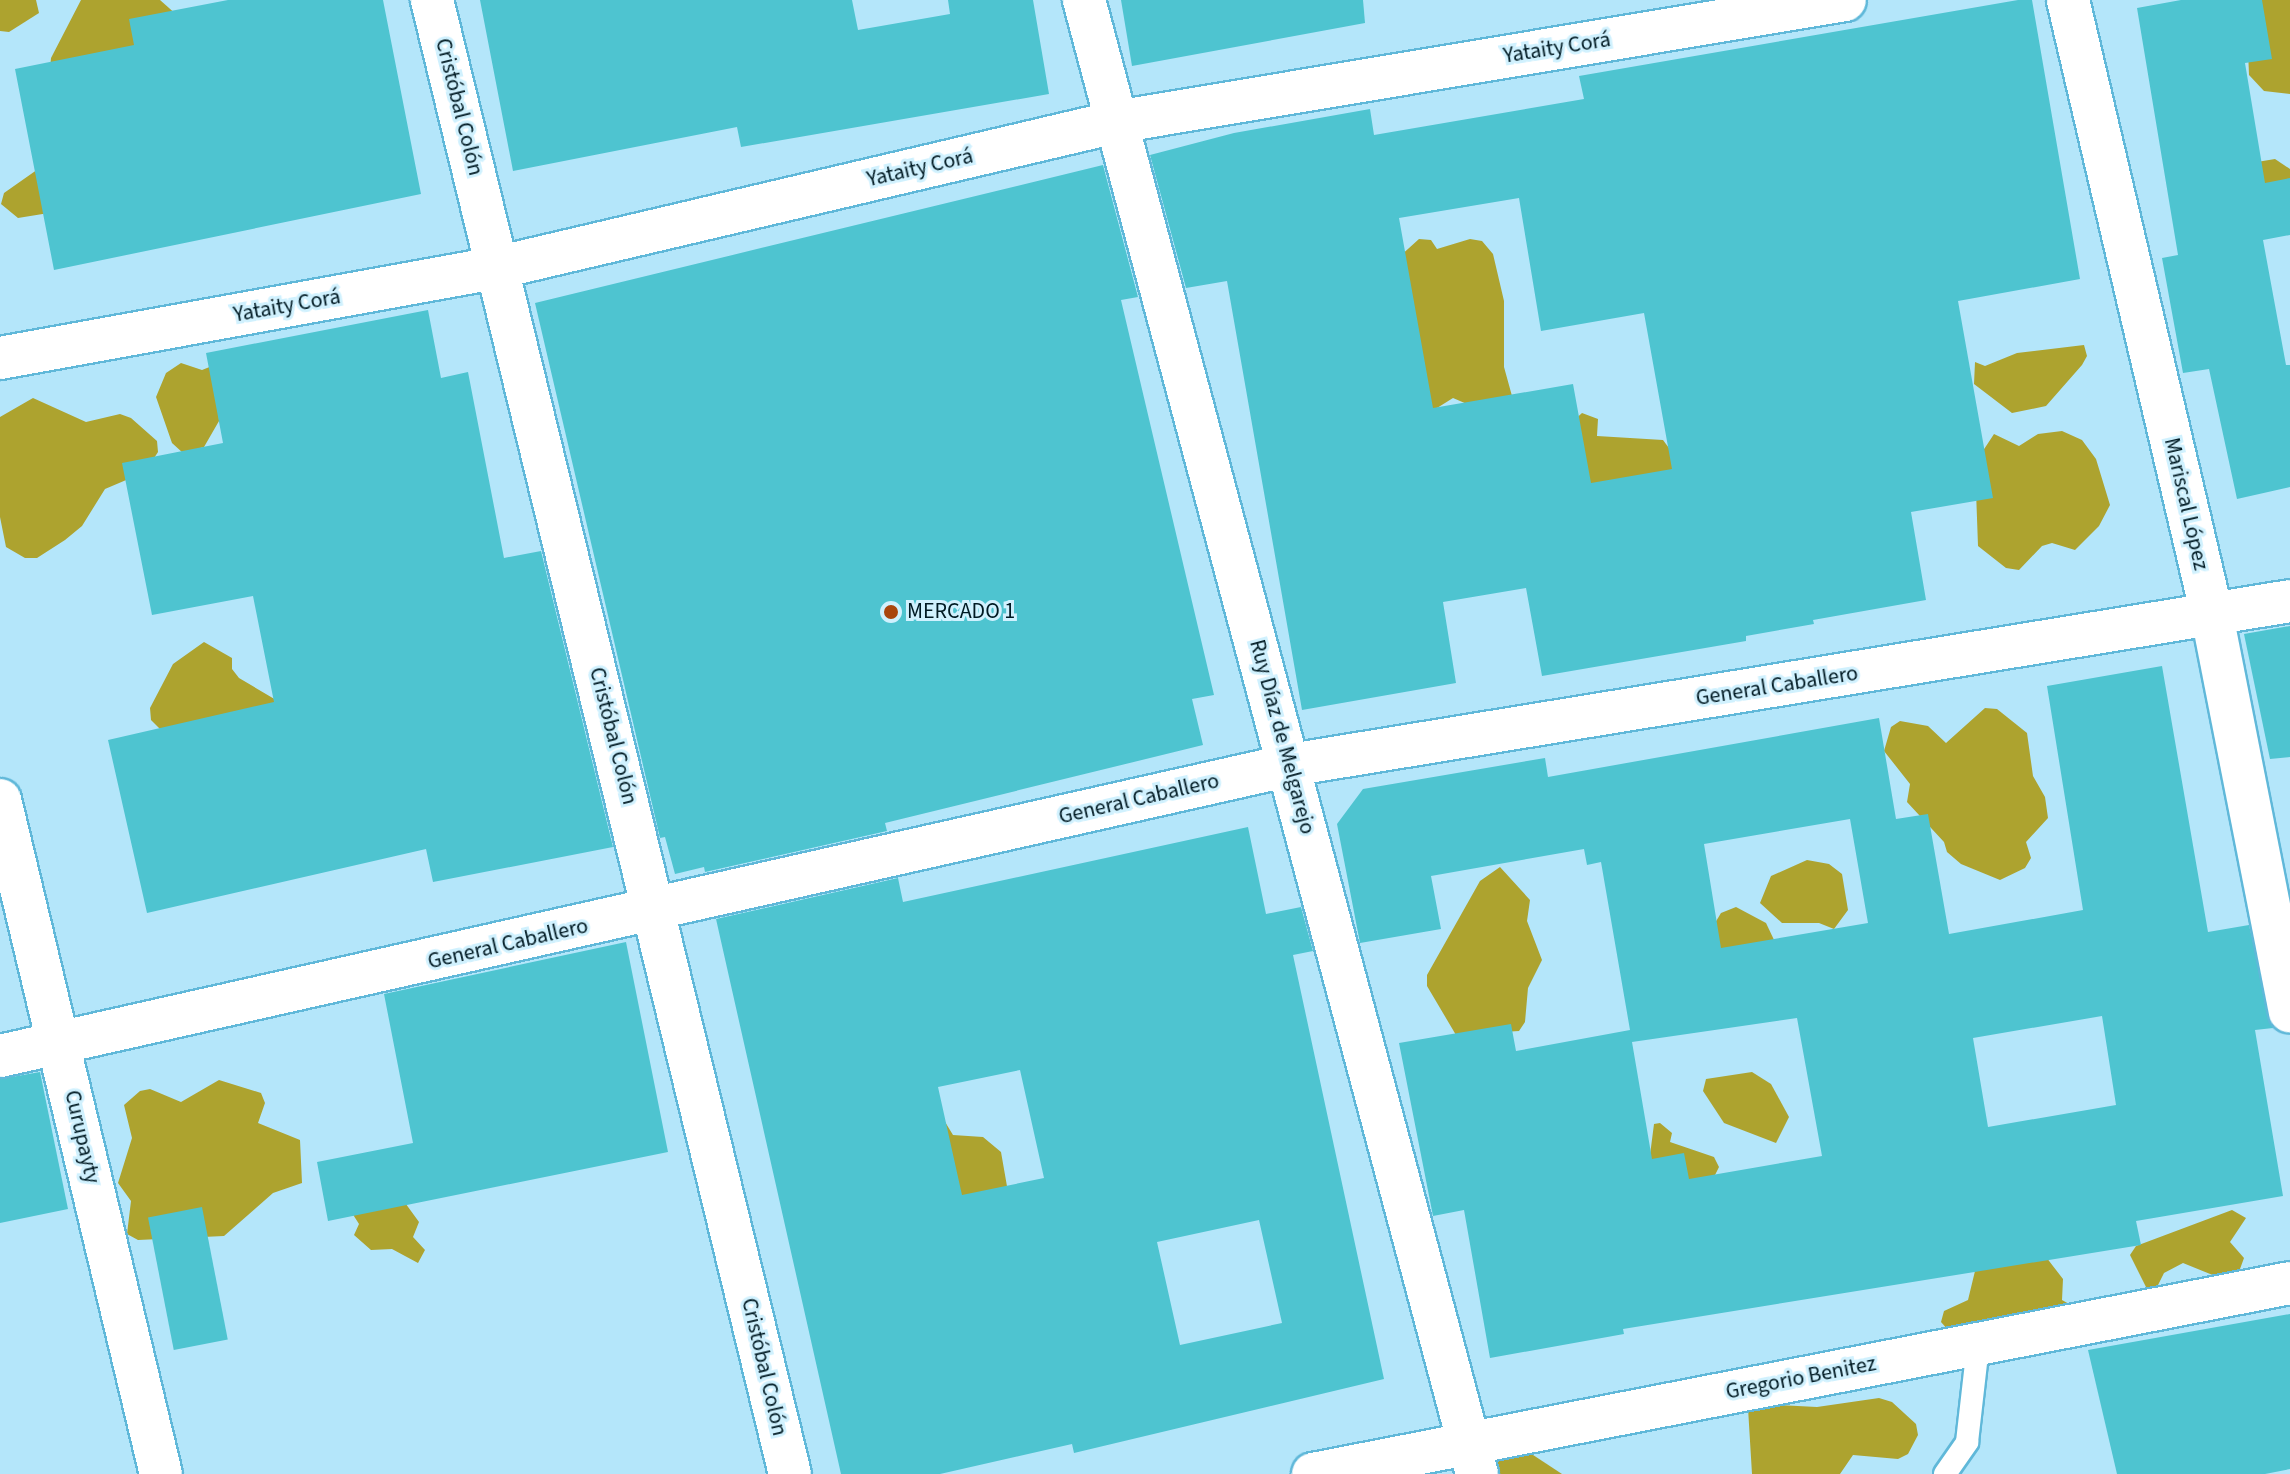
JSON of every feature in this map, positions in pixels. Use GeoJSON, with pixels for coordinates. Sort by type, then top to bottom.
{"type":"FeatureCollection","features":[{"type":"Feature","properties":{"kind":"street","name":"Cristóbal Colón"},"geometry":{"type":"LineString","coordinates":[[432,0],[500,267],[790,1474]]}},
{"type":"Feature","properties":{"kind":"street","name":"Ruy Díaz de Melgarejo"},"geometry":{"type":"LineString","coordinates":[[1084,0],[1472,1458]]}},
{"type":"Feature","properties":{"kind":"street","name":"Yataity Corá"},"geometry":{"type":"LineString","coordinates":[[0,358],[500,267],[1116,122],[1845,0]]}},
{"type":"Feature","properties":{"kind":"street","name":"Mariscal López"},"geometry":{"type":"LineString","coordinates":[[2068,0],[2212,615],[2290,1011]]}},
{"type":"Feature","properties":{"kind":"street","name":"General Caballero"},"geometry":{"type":"LineString","coordinates":[[0,1056],[655,911],[1290,765],[2290,601]]}},
{"type":"Feature","properties":{"kind":"street","name":"Curupayty"},"geometry":{"type":"LineString","coordinates":[[0,800],[161,1474]]}},
{"type":"Feature","properties":{"kind":"street","name":"Gregorio Benitez"},"geometry":{"type":"LineString","coordinates":[[1313,1474],[1472,1458],[1978,1345],[2290,1283]]}},
{"type":"Feature","properties":{"kind":"lane"},"geometry":{"type":"LineString","coordinates":[[1945,1474],[1967,1442],[1978,1345]]}},
{"type":"Feature","properties":{"kind":"shaded area"},"geometry":{"type":"Polygon","coordinates":[[[0,0],[36,0],[39,13],[9,32],[0,31],[0,0]]]}},
{"type":"Feature","properties":{"kind":"shaded area"},"geometry":{"type":"Polygon","coordinates":[[[81,0],[160,0],[178,16],[61,211],[18,218],[1,204],[4,193],[41,167],[51,58],[81,0]]]}},
{"type":"Feature","properties":{"kind":"shaded area"},"geometry":{"type":"Polygon","coordinates":[[[2246,0],[2290,0],[2290,94],[2264,91],[2249,75],[2246,0]]]}},
{"type":"Feature","properties":{"kind":"shaded area"},"geometry":{"type":"Polygon","coordinates":[[[2275,159],[2290,169],[2290,195],[2269,198],[2257,162],[2275,159]]]}},
{"type":"Feature","properties":{"kind":"shaded area"},"geometry":{"type":"Polygon","coordinates":[[[1419,239],[1431,240],[1437,249],[1470,239],[1482,241],[1493,254],[1504,301],[1504,367],[1512,396],[1474,407],[1453,398],[1429,413],[1398,258],[1419,239]]]}},
{"type":"Feature","properties":{"kind":"shaded area"},"geometry":{"type":"Polygon","coordinates":[[[2084,345],[2087,356],[2082,365],[2046,406],[2012,413],[1974,384],[1975,362],[1985,366],[2017,353],[2084,345]]]}},
{"type":"Feature","properties":{"kind":"shaded area"},"geometry":{"type":"Polygon","coordinates":[[[181,363],[202,370],[217,364],[219,421],[204,447],[183,453],[172,443],[156,397],[166,373],[181,363]]]}},
{"type":"Feature","properties":{"kind":"shaded area"},"geometry":{"type":"Polygon","coordinates":[[[33,398],[86,422],[120,414],[131,418],[157,441],[158,452],[145,472],[105,489],[82,526],[65,540],[37,558],[25,558],[6,547],[0,517],[0,417],[33,398]]]}},
{"type":"Feature","properties":{"kind":"shaded area"},"geometry":{"type":"Polygon","coordinates":[[[1582,413],[1598,419],[1597,436],[1663,440],[1680,463],[1675,473],[1593,489],[1547,445],[1582,413]]]}},
{"type":"Feature","properties":{"kind":"shaded area"},"geometry":{"type":"Polygon","coordinates":[[[2062,431],[2082,440],[2096,459],[2110,505],[2099,526],[2075,550],[2052,543],[2042,546],[2019,570],[2006,568],[1978,546],[1975,463],[1994,434],[2019,446],[2038,434],[2062,431]]]}},
{"type":"Feature","properties":{"kind":"shaded area"},"geometry":{"type":"Polygon","coordinates":[[[204,642],[232,658],[232,669],[239,678],[288,707],[169,738],[151,720],[150,708],[173,664],[204,642]]]}},
{"type":"Feature","properties":{"kind":"shaded area"},"geometry":{"type":"Polygon","coordinates":[[[1985,708],[1997,709],[2027,733],[2033,776],[2045,797],[2048,818],[2026,842],[2031,858],[2025,868],[2000,880],[1961,864],[1947,852],[1944,842],[1907,802],[1910,784],[1884,751],[1891,727],[1900,721],[1928,726],[1946,743],[1985,708]]]}},
{"type":"Feature","properties":{"kind":"shaded area"},"geometry":{"type":"Polygon","coordinates":[[[1807,860],[1829,864],[1842,874],[1848,910],[1834,929],[1819,923],[1782,923],[1760,903],[1771,876],[1807,860]]]}},
{"type":"Feature","properties":{"kind":"shaded area"},"geometry":{"type":"Polygon","coordinates":[[[1500,867],[1530,900],[1527,921],[1542,960],[1528,988],[1525,1022],[1519,1031],[1456,1035],[1427,986],[1427,975],[1480,881],[1500,867]]]}},
{"type":"Feature","properties":{"kind":"shaded area"},"geometry":{"type":"Polygon","coordinates":[[[1736,907],[1766,923],[1775,942],[1763,973],[1703,943],[1721,913],[1736,907]]]}},
{"type":"Feature","properties":{"kind":"shaded area"},"geometry":{"type":"Polygon","coordinates":[[[1752,1072],[1771,1084],[1789,1117],[1776,1143],[1724,1123],[1703,1091],[1706,1079],[1752,1072]]]}},
{"type":"Feature","properties":{"kind":"shaded area"},"geometry":{"type":"Polygon","coordinates":[[[219,1080],[261,1093],[265,1103],[258,1123],[300,1140],[302,1183],[273,1193],[224,1236],[138,1240],[127,1234],[131,1201],[118,1183],[132,1138],[124,1105],[140,1091],[150,1089],[181,1102],[219,1080]]]}},
{"type":"Feature","properties":{"kind":"shaded area"},"geometry":{"type":"Polygon","coordinates":[[[939,1112],[953,1135],[983,1137],[1001,1152],[1008,1192],[950,1198],[939,1112]]]}},
{"type":"Feature","properties":{"kind":"shaded area"},"geometry":{"type":"Polygon","coordinates":[[[1660,1123],[1672,1133],[1670,1142],[1714,1157],[1719,1167],[1714,1177],[1660,1193],[1650,1155],[1654,1124],[1660,1123]]]}},
{"type":"Feature","properties":{"kind":"shaded area"},"geometry":{"type":"Polygon","coordinates":[[[403,1200],[419,1222],[413,1237],[425,1250],[418,1263],[392,1249],[371,1250],[354,1235],[359,1224],[352,1213],[403,1200]]]}},
{"type":"Feature","properties":{"kind":"shaded area"},"geometry":{"type":"Polygon","coordinates":[[[2232,1210],[2246,1218],[2230,1242],[2244,1258],[2240,1269],[2220,1278],[2183,1263],[2164,1273],[2157,1287],[2147,1289],[2130,1255],[2136,1246],[2232,1210]]]}},
{"type":"Feature","properties":{"kind":"shaded area"},"geometry":{"type":"Polygon","coordinates":[[[2046,1257],[2063,1279],[2062,1300],[2078,1309],[1949,1331],[1941,1322],[1944,1311],[1968,1300],[1975,1271],[2046,1257]]]}},
{"type":"Feature","properties":{"kind":"shaded area"},"geometry":{"type":"Polygon","coordinates":[[[1879,1398],[1892,1402],[1916,1424],[1918,1435],[1908,1454],[1898,1459],[1853,1455],[1840,1474],[1752,1474],[1748,1408],[1759,1404],[1817,1407],[1879,1398]]]}},
{"type":"Feature","properties":{"kind":"shaded area"},"geometry":{"type":"Polygon","coordinates":[[[1527,1451],[1562,1474],[1477,1474],[1493,1459],[1527,1451]]]}},
{"type":"Feature","properties":{"kind":"building"},"geometry":{"type":"Polygon","coordinates":[[[228,0],[383,0],[421,194],[54,270],[15,69],[134,45],[129,19],[228,0]]]}},
{"type":"Feature","properties":{"kind":"building"},"geometry":{"type":"Polygon","coordinates":[[[480,0],[852,0],[858,30],[950,14],[948,0],[1033,0],[1049,94],[741,147],[737,127],[513,171],[480,0]]]}},
{"type":"Feature","properties":{"kind":"building"},"geometry":{"type":"Polygon","coordinates":[[[1121,0],[1363,0],[1365,23],[1132,66],[1121,0]]]}},
{"type":"Feature","properties":{"kind":"building"},"geometry":{"type":"Polygon","coordinates":[[[2032,0],[2080,279],[1958,301],[1993,498],[1911,512],[1926,600],[1813,620],[1814,624],[1746,636],[1746,641],[1542,676],[1526,588],[1443,602],[1456,683],[1302,710],[1227,281],[1186,288],[1150,155],[1234,133],[1370,109],[1374,135],[1584,99],[1579,76],[2032,0]],[[1519,198],[1399,218],[1433,408],[1573,384],[1591,483],[1672,469],[1644,313],[1541,331],[1519,198]]]}},
{"type":"Feature","properties":{"kind":"building"},"geometry":{"type":"Polygon","coordinates":[[[2181,0],[2262,0],[2272,59],[2245,63],[2265,183],[2290,178],[2290,235],[2263,240],[2286,365],[2290,365],[2290,487],[2237,499],[2209,369],[2183,373],[2162,258],[2178,255],[2137,8],[2181,0]]]}},
{"type":"Feature","properties":{"kind":"building","name":"MERCADO 1"},"geometry":{"type":"Polygon","coordinates":[[[1103,165],[1138,297],[1121,300],[1214,695],[1192,699],[1203,745],[885,823],[887,831],[705,872],[704,867],[675,874],[665,837],[660,838],[535,303],[1103,165]]]}},
{"type":"Feature","properties":{"kind":"building"},"geometry":{"type":"Polygon","coordinates":[[[428,310],[441,378],[468,372],[504,558],[541,551],[613,847],[433,882],[426,849],[147,913],[108,740],[274,702],[253,596],[152,615],[122,463],[223,443],[206,353],[428,310]]]}},
{"type":"Feature","properties":{"kind":"building"},"geometry":{"type":"Polygon","coordinates":[[[2290,626],[2290,757],[2270,759],[2244,634],[2290,626]]]}},
{"type":"Feature","properties":{"kind":"building"},"geometry":{"type":"Polygon","coordinates":[[[2162,666],[2208,932],[2249,925],[2273,1028],[2255,1030],[2283,1196],[2136,1221],[2141,1245],[1623,1329],[1624,1334],[1490,1358],[1464,1210],[1433,1216],[1399,1043],[1511,1024],[1516,1051],[1630,1030],[1601,862],[1587,865],[1584,849],[1431,876],[1441,929],[1360,943],[1337,824],[1363,789],[1545,758],[1548,777],[1879,718],[1896,819],[1928,814],[1949,934],[2083,910],[2047,686],[2162,666]],[[1850,819],[1704,844],[1721,948],[1868,923],[1850,819]],[[2102,1016],[1973,1038],[1988,1127],[2116,1105],[2102,1016]],[[1797,1018],[1632,1042],[1652,1159],[1684,1153],[1689,1179],[1822,1156],[1797,1018]]]}},
{"type":"Feature","properties":{"kind":"building"},"geometry":{"type":"Polygon","coordinates":[[[1248,827],[1266,914],[1301,907],[1313,951],[1293,955],[1384,1379],[1074,1453],[1072,1444],[940,1474],[841,1474],[716,919],[898,878],[903,902],[1248,827]],[[1020,1070],[938,1087],[962,1195],[1044,1178],[1020,1070]],[[1259,1220],[1157,1242],[1180,1345],[1282,1323],[1259,1220]]]}},
{"type":"Feature","properties":{"kind":"building"},"geometry":{"type":"Polygon","coordinates":[[[626,942],[668,1152],[328,1221],[317,1162],[413,1143],[384,994],[626,942]]]}},
{"type":"Feature","properties":{"kind":"building"},"geometry":{"type":"Polygon","coordinates":[[[40,1072],[68,1209],[0,1223],[0,1079],[40,1072]]]}},
{"type":"Feature","properties":{"kind":"building"},"geometry":{"type":"Polygon","coordinates":[[[202,1207],[228,1340],[174,1350],[148,1217],[202,1207]]]}},
{"type":"Feature","properties":{"kind":"building"},"geometry":{"type":"Polygon","coordinates":[[[2290,1314],[2290,1469],[2265,1474],[2117,1474],[2088,1350],[2290,1314]]]}},
{"type":"Feature","properties":{"kind":"place","name":"MERCADO 1"},"geometry":{"type":"Point","coordinates":[891,612]}}]}
